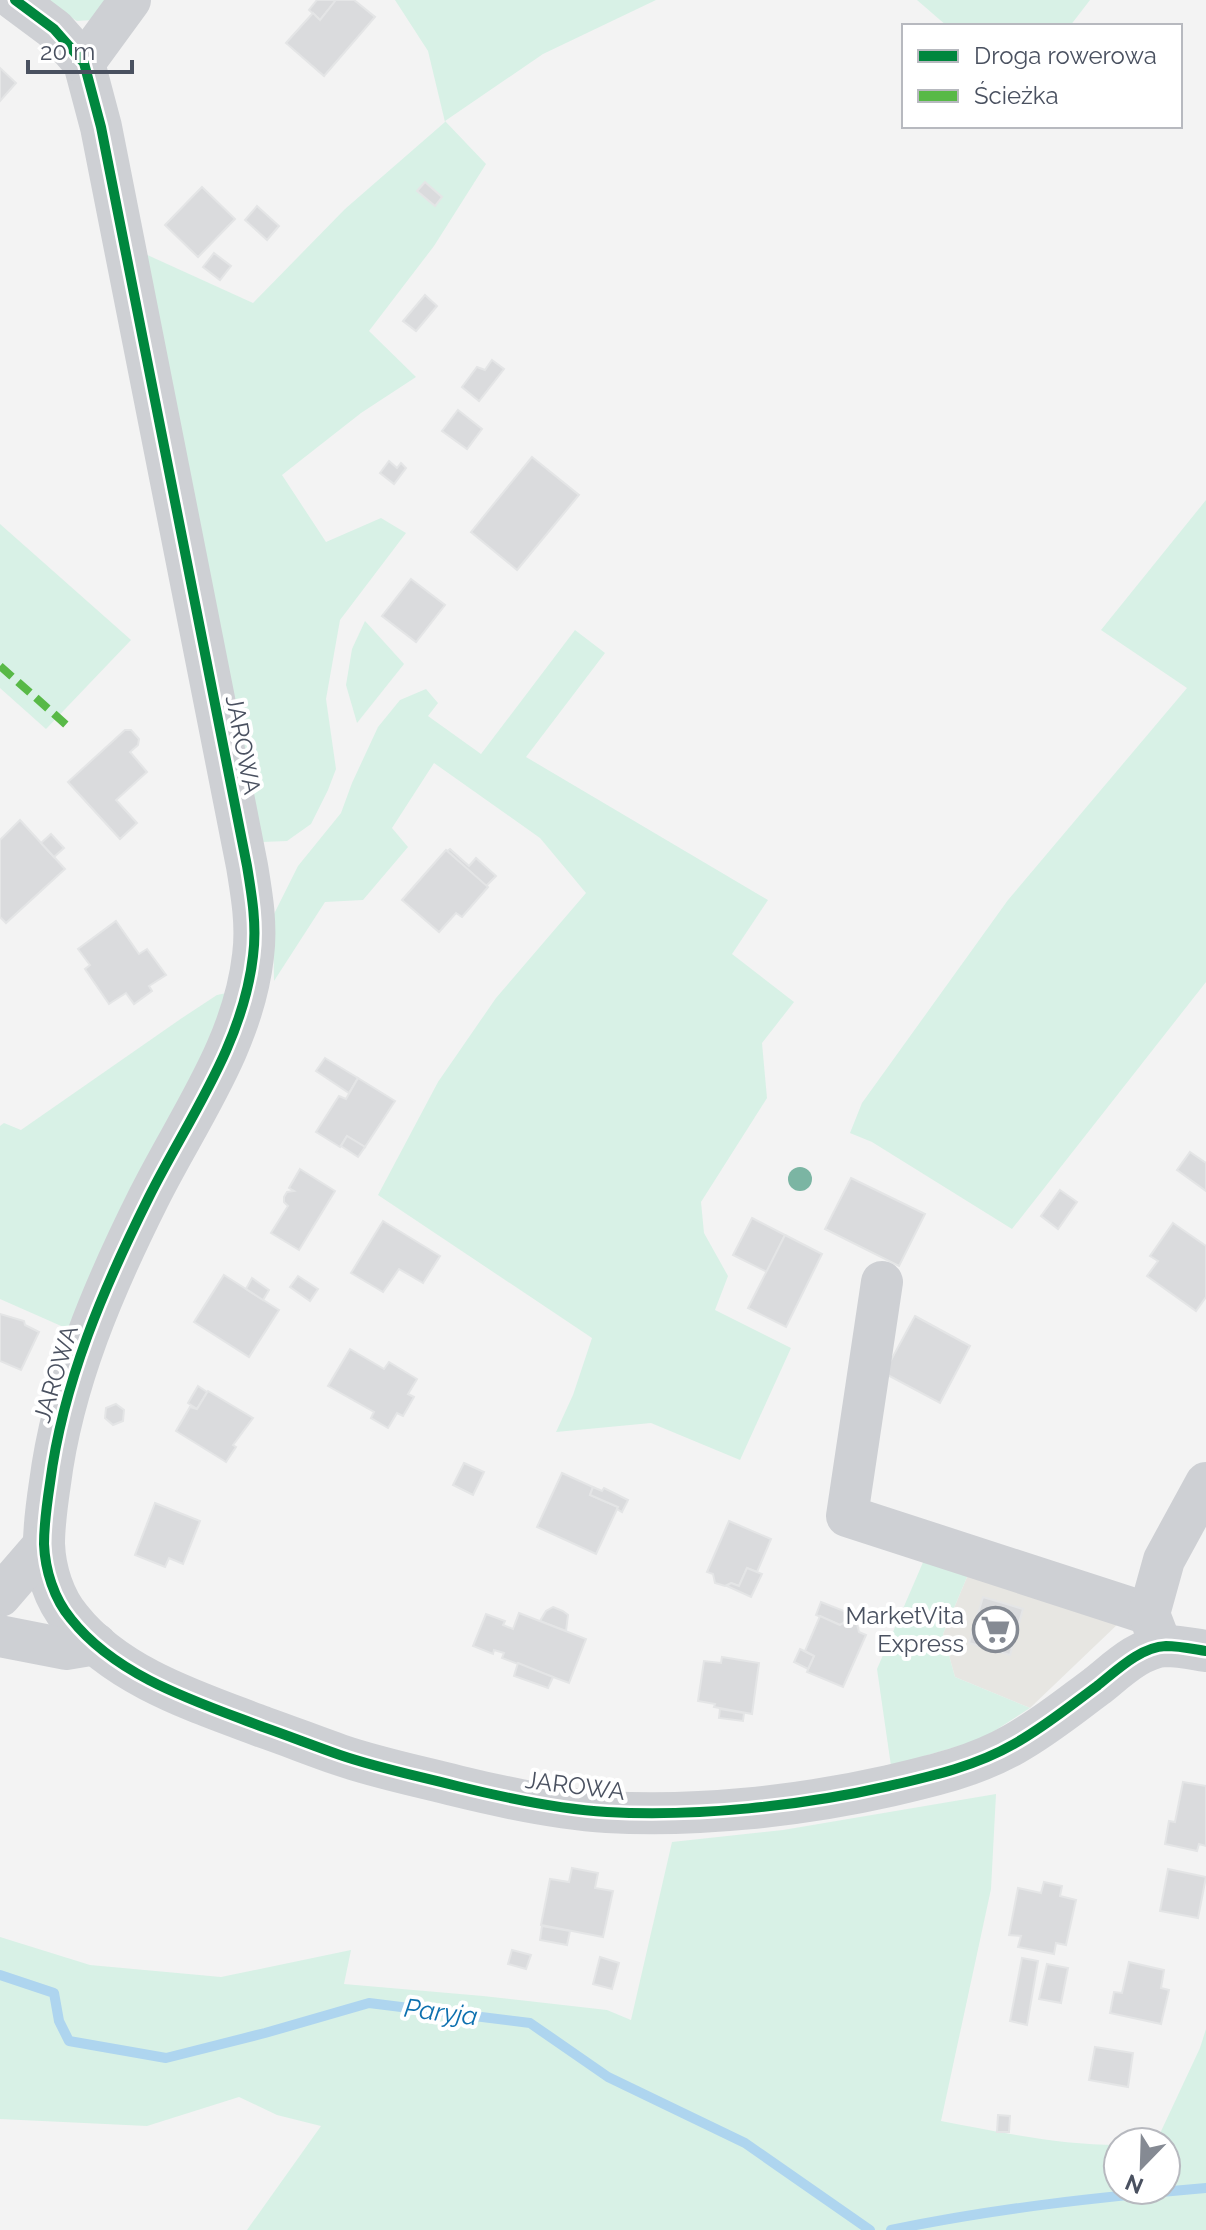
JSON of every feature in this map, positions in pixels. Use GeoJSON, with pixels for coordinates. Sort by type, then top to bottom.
{"type":"FeatureCollection","features":[{"type":"Feature","properties":{"kind":"street","name":"JAROWA"},"geometry":{"type":"LineString","coordinates":[[15,0],[54,29],[84,63],[101,127],[247,866],[254,926],[253,954],[241,1014],[229,1044],[122,1253],[76,1368],[61,1420],[53,1458],[44,1545],[55,1593],[70,1618],[96,1644],[126,1667],[159,1684],[221,1711],[343,1756],[481,1792],[541,1804],[601,1812],[668,1814],[814,1800],[947,1772],[983,1759],[1015,1744],[1132,1659],[1155,1630]]}},
{"type":"Feature","properties":{"kind":"street"},"geometry":{"type":"LineString","coordinates":[[84,63],[130,0]]}},
{"type":"Feature","properties":{"kind":"street"},"geometry":{"type":"LineString","coordinates":[[882,1282],[847,1516],[1206,1651]]}},
{"type":"Feature","properties":{"kind":"street"},"geometry":{"type":"LineString","coordinates":[[1155,1630],[1164,1560],[1206,1483]]}},
{"type":"Feature","properties":{"kind":"street"},"geometry":{"type":"LineString","coordinates":[[0,1596],[44,1545]]}},
{"type":"Feature","properties":{"kind":"street"},"geometry":{"type":"LineString","coordinates":[[0,1636],[66,1649],[96,1644]]}},
{"type":"Feature","properties":{"kind":"shaded area"},"geometry":{"type":"Polygon","coordinates":[[[970,1570],[1120,1622],[1030,1708],[955,1677],[943,1634],[970,1570]]]}},
{"type":"Feature","properties":{"kind":"green space"},"geometry":{"type":"Polygon","coordinates":[[[42,0],[107,0],[92,20],[77,21],[42,0]]]}},
{"type":"Feature","properties":{"kind":"green space"},"geometry":{"type":"Polygon","coordinates":[[[395,0],[656,0],[543,54],[445,121],[486,164],[434,246],[369,331],[416,377],[361,413],[282,475],[326,542],[381,518],[406,533],[340,620],[326,699],[336,769],[328,790],[311,824],[287,841],[262,842],[143,253],[253,303],[345,209],[445,122],[428,51],[395,0]]]}},
{"type":"Feature","properties":{"kind":"green space"},"geometry":{"type":"Polygon","coordinates":[[[917,0],[1090,0],[1072,24],[945,24],[917,0]]]}},
{"type":"Feature","properties":{"kind":"green space"},"geometry":{"type":"Polygon","coordinates":[[[1206,500],[1206,982],[1012,1229],[872,1142],[850,1133],[862,1103],[1008,900],[1187,688],[1101,630],[1206,500]]]}},
{"type":"Feature","properties":{"kind":"green space"},"geometry":{"type":"Polygon","coordinates":[[[0,524],[131,640],[46,729],[0,688],[0,524]]]}},
{"type":"Feature","properties":{"kind":"green space"},"geometry":{"type":"Polygon","coordinates":[[[365,621],[404,664],[357,723],[346,685],[352,649],[365,621]]]}},
{"type":"Feature","properties":{"kind":"green space"},"geometry":{"type":"Polygon","coordinates":[[[575,630],[605,653],[526,757],[768,900],[732,954],[794,1002],[762,1043],[767,1098],[701,1202],[704,1233],[728,1276],[715,1310],[791,1348],[740,1460],[651,1423],[556,1432],[573,1395],[592,1338],[378,1195],[438,1082],[496,998],[586,893],[540,838],[434,763],[392,828],[408,847],[363,900],[325,902],[274,981],[273,916],[298,866],[341,813],[378,727],[400,700],[426,689],[438,703],[428,716],[481,754],[575,630]]]}},
{"type":"Feature","properties":{"kind":"green space"},"geometry":{"type":"Polygon","coordinates":[[[231,992],[213,1038],[68,1329],[0,1299],[0,1126],[4,1123],[21,1130],[217,995],[231,992]]]}},
{"type":"Feature","properties":{"kind":"green space"},"geometry":{"type":"Polygon","coordinates":[[[924,1560],[970,1570],[943,1634],[955,1677],[1030,1708],[982,1739],[891,1766],[877,1669],[924,1560]]]}},
{"type":"Feature","properties":{"kind":"green space"},"geometry":{"type":"Polygon","coordinates":[[[996,1794],[991,1889],[941,2121],[1051,2140],[1102,2144],[1102,2206],[1182,2206],[1182,2126],[1163,2126],[1206,2029],[1206,2230],[247,2230],[321,2126],[277,2115],[239,2097],[147,2126],[0,2119],[0,1937],[90,1965],[221,1977],[351,1950],[344,1984],[607,2010],[631,2020],[672,1842],[783,1830],[996,1794]]]}},
{"type":"Feature","properties":{"kind":"building"},"geometry":{"type":"Polygon","coordinates":[[[317,0],[336,0],[320,20],[309,10],[317,0]]]}},
{"type":"Feature","properties":{"kind":"building"},"geometry":{"type":"Polygon","coordinates":[[[336,0],[354,0],[375,17],[324,76],[286,43],[313,13],[320,20],[336,0]]]}},
{"type":"Feature","properties":{"kind":"building"},"geometry":{"type":"Polygon","coordinates":[[[0,68],[16,83],[0,101],[0,68]]]}},
{"type":"Feature","properties":{"kind":"building"},"geometry":{"type":"Polygon","coordinates":[[[425,182],[442,197],[435,206],[417,191],[425,182]]]}},
{"type":"Feature","properties":{"kind":"building"},"geometry":{"type":"Polygon","coordinates":[[[202,187],[235,219],[198,257],[165,225],[202,187]]]}},
{"type":"Feature","properties":{"kind":"building"},"geometry":{"type":"Polygon","coordinates":[[[257,206],[279,226],[267,240],[245,220],[257,206]]]}},
{"type":"Feature","properties":{"kind":"building"},"geometry":{"type":"Polygon","coordinates":[[[214,253],[231,266],[220,280],[203,267],[214,253]]]}},
{"type":"Feature","properties":{"kind":"building"},"geometry":{"type":"Polygon","coordinates":[[[425,295],[437,306],[416,331],[403,321],[425,295]]]}},
{"type":"Feature","properties":{"kind":"building"},"geometry":{"type":"Polygon","coordinates":[[[492,360],[504,369],[479,401],[462,387],[477,367],[485,370],[492,360]]]}},
{"type":"Feature","properties":{"kind":"building"},"geometry":{"type":"Polygon","coordinates":[[[458,410],[482,429],[467,449],[442,431],[458,410]]]}},
{"type":"Feature","properties":{"kind":"building"},"geometry":{"type":"Polygon","coordinates":[[[532,457],[579,495],[517,570],[471,532],[532,457]]]}},
{"type":"Feature","properties":{"kind":"building"},"geometry":{"type":"Polygon","coordinates":[[[389,461],[397,468],[401,463],[406,468],[394,484],[380,473],[389,461]]]}},
{"type":"Feature","properties":{"kind":"building"},"geometry":{"type":"Polygon","coordinates":[[[411,579],[445,605],[416,642],[382,616],[411,579]]]}},
{"type":"Feature","properties":{"kind":"building"},"geometry":{"type":"Polygon","coordinates":[[[125,730],[131,730],[139,739],[138,745],[130,752],[147,772],[116,800],[137,823],[120,839],[68,782],[125,730]]]}},
{"type":"Feature","properties":{"kind":"building"},"geometry":{"type":"Polygon","coordinates":[[[20,820],[65,869],[6,923],[0,917],[0,840],[20,820]]]}},
{"type":"Feature","properties":{"kind":"building"},"geometry":{"type":"Polygon","coordinates":[[[51,834],[64,848],[54,857],[41,843],[51,834]]]}},
{"type":"Feature","properties":{"kind":"building"},"geometry":{"type":"Polygon","coordinates":[[[450,849],[469,866],[476,858],[496,876],[486,886],[447,851],[450,849]]]}},
{"type":"Feature","properties":{"kind":"building"},"geometry":{"type":"Polygon","coordinates":[[[446,850],[488,887],[462,917],[456,913],[439,932],[402,900],[446,850]]]}},
{"type":"Feature","properties":{"kind":"building"},"geometry":{"type":"Polygon","coordinates":[[[116,921],[139,954],[147,949],[166,975],[149,986],[152,991],[134,1004],[126,993],[109,1004],[85,969],[90,965],[78,949],[116,921]]]}},
{"type":"Feature","properties":{"kind":"building"},"geometry":{"type":"Polygon","coordinates":[[[325,1058],[358,1078],[349,1093],[316,1071],[325,1058]]]}},
{"type":"Feature","properties":{"kind":"building"},"geometry":{"type":"Polygon","coordinates":[[[358,1078],[395,1101],[365,1147],[347,1136],[340,1147],[316,1132],[339,1096],[346,1099],[358,1078]]]}},
{"type":"Feature","properties":{"kind":"building"},"geometry":{"type":"Polygon","coordinates":[[[347,1136],[365,1147],[358,1157],[341,1146],[347,1136]]]}},
{"type":"Feature","properties":{"kind":"building"},"geometry":{"type":"Polygon","coordinates":[[[1190,1152],[1206,1163],[1206,1191],[1177,1170],[1190,1152]]]}},
{"type":"Feature","properties":{"kind":"building"},"geometry":{"type":"Polygon","coordinates":[[[300,1169],[335,1191],[299,1250],[271,1233],[288,1206],[284,1197],[287,1192],[294,1191],[289,1188],[300,1169]]]}},
{"type":"Feature","properties":{"kind":"building"},"geometry":{"type":"Polygon","coordinates":[[[851,1178],[925,1214],[899,1266],[825,1229],[851,1178]]]}},
{"type":"Feature","properties":{"kind":"building"},"geometry":{"type":"Polygon","coordinates":[[[1060,1190],[1077,1202],[1058,1229],[1041,1216],[1060,1190]]]}},
{"type":"Feature","properties":{"kind":"building"},"geometry":{"type":"Polygon","coordinates":[[[752,1218],[785,1235],[767,1272],[733,1255],[752,1218]]]}},
{"type":"Feature","properties":{"kind":"building"},"geometry":{"type":"Polygon","coordinates":[[[383,1221],[440,1256],[423,1283],[399,1269],[383,1292],[351,1273],[383,1221]]]}},
{"type":"Feature","properties":{"kind":"building"},"geometry":{"type":"Polygon","coordinates":[[[1173,1223],[1206,1246],[1206,1297],[1196,1311],[1147,1276],[1158,1261],[1150,1256],[1173,1223]]]}},
{"type":"Feature","properties":{"kind":"building"},"geometry":{"type":"Polygon","coordinates":[[[785,1235],[822,1254],[786,1327],[748,1308],[785,1235]]]}},
{"type":"Feature","properties":{"kind":"building"},"geometry":{"type":"Polygon","coordinates":[[[224,1275],[279,1310],[249,1357],[194,1322],[224,1275]]]}},
{"type":"Feature","properties":{"kind":"building"},"geometry":{"type":"Polygon","coordinates":[[[298,1276],[318,1289],[310,1301],[290,1287],[298,1276]]]}},
{"type":"Feature","properties":{"kind":"building"},"geometry":{"type":"Polygon","coordinates":[[[252,1278],[269,1290],[263,1300],[246,1289],[252,1278]]]}},
{"type":"Feature","properties":{"kind":"building"},"geometry":{"type":"Polygon","coordinates":[[[0,1314],[24,1321],[25,1325],[39,1332],[21,1370],[0,1361],[0,1314]]]}},
{"type":"Feature","properties":{"kind":"building"},"geometry":{"type":"Polygon","coordinates":[[[915,1316],[970,1346],[940,1403],[884,1373],[915,1316]]]}},
{"type":"Feature","properties":{"kind":"building"},"geometry":{"type":"Polygon","coordinates":[[[350,1349],[384,1369],[389,1362],[417,1379],[408,1394],[414,1397],[403,1416],[397,1413],[388,1428],[371,1418],[374,1412],[328,1386],[350,1349]]]}},
{"type":"Feature","properties":{"kind":"building"},"geometry":{"type":"Polygon","coordinates":[[[198,1386],[207,1392],[197,1409],[188,1403],[198,1386]]]}},
{"type":"Feature","properties":{"kind":"building"},"geometry":{"type":"Polygon","coordinates":[[[208,1391],[253,1418],[233,1445],[236,1447],[226,1462],[176,1431],[190,1407],[197,1409],[208,1391]]]}},
{"type":"Feature","properties":{"kind":"building"},"geometry":{"type":"Polygon","coordinates":[[[116,1404],[124,1410],[123,1421],[113,1425],[105,1418],[106,1408],[116,1404]]]}},
{"type":"Feature","properties":{"kind":"building"},"geometry":{"type":"Polygon","coordinates":[[[464,1463],[484,1472],[473,1495],[453,1485],[464,1463]]]}},
{"type":"Feature","properties":{"kind":"building"},"geometry":{"type":"Polygon","coordinates":[[[562,1473],[593,1487],[590,1495],[618,1507],[596,1554],[537,1527],[562,1473]]]}},
{"type":"Feature","properties":{"kind":"building"},"geometry":{"type":"Polygon","coordinates":[[[593,1487],[602,1491],[604,1488],[628,1500],[622,1512],[618,1507],[590,1495],[593,1487]]]}},
{"type":"Feature","properties":{"kind":"building"},"geometry":{"type":"Polygon","coordinates":[[[155,1503],[200,1521],[183,1564],[169,1558],[165,1567],[135,1555],[155,1503]]]}},
{"type":"Feature","properties":{"kind":"building"},"geometry":{"type":"Polygon","coordinates":[[[729,1521],[771,1539],[757,1572],[747,1568],[739,1586],[715,1583],[713,1574],[707,1572],[729,1521]]]}},
{"type":"Feature","properties":{"kind":"building"},"geometry":{"type":"Polygon","coordinates":[[[747,1568],[762,1574],[751,1597],[727,1586],[731,1583],[739,1586],[747,1568]]]}},
{"type":"Feature","properties":{"kind":"building","name":"MarketVita Express"},"geometry":{"type":"Polygon","coordinates":[[[983,1597],[1023,1609],[1010,1655],[969,1643],[983,1597]]]}},
{"type":"Feature","properties":{"kind":"building"},"geometry":{"type":"Polygon","coordinates":[[[821,1602],[849,1613],[846,1621],[840,1625],[816,1615],[821,1602]]]}},
{"type":"Feature","properties":{"kind":"building"},"geometry":{"type":"Polygon","coordinates":[[[553,1607],[568,1615],[566,1631],[540,1621],[546,1611],[553,1607]]]}},
{"type":"Feature","properties":{"kind":"building"},"geometry":{"type":"Polygon","coordinates":[[[519,1613],[586,1639],[569,1683],[502,1658],[504,1653],[494,1650],[493,1654],[473,1646],[486,1614],[505,1621],[503,1625],[513,1629],[519,1613]]]}},
{"type":"Feature","properties":{"kind":"building"},"geometry":{"type":"Polygon","coordinates":[[[820,1616],[840,1625],[848,1620],[857,1624],[859,1632],[866,1635],[843,1687],[807,1672],[814,1656],[805,1651],[820,1616]]]}},
{"type":"Feature","properties":{"kind":"building"},"geometry":{"type":"Polygon","coordinates":[[[800,1649],[814,1656],[808,1669],[794,1662],[800,1649]]]}},
{"type":"Feature","properties":{"kind":"building"},"geometry":{"type":"Polygon","coordinates":[[[722,1657],[759,1663],[752,1714],[698,1701],[704,1661],[721,1663],[722,1657]]]}},
{"type":"Feature","properties":{"kind":"building"},"geometry":{"type":"Polygon","coordinates":[[[518,1663],[553,1677],[548,1688],[514,1676],[518,1663]]]}},
{"type":"Feature","properties":{"kind":"building"},"geometry":{"type":"Polygon","coordinates":[[[720,1709],[744,1713],[743,1721],[719,1718],[720,1709]]]}},
{"type":"Feature","properties":{"kind":"building"},"geometry":{"type":"Polygon","coordinates":[[[1183,1782],[1206,1786],[1206,1846],[1199,1844],[1197,1851],[1165,1844],[1169,1821],[1175,1822],[1183,1782]]]}},
{"type":"Feature","properties":{"kind":"building"},"geometry":{"type":"Polygon","coordinates":[[[572,1868],[598,1873],[595,1888],[613,1891],[603,1937],[541,1925],[550,1879],[569,1882],[572,1868]]]}},
{"type":"Feature","properties":{"kind":"building"},"geometry":{"type":"Polygon","coordinates":[[[1168,1869],[1206,1877],[1198,1918],[1160,1911],[1168,1869]]]}},
{"type":"Feature","properties":{"kind":"building"},"geometry":{"type":"Polygon","coordinates":[[[1044,1882],[1062,1886],[1060,1896],[1076,1900],[1066,1945],[1056,1943],[1054,1954],[1018,1947],[1021,1936],[1009,1935],[1018,1888],[1041,1893],[1044,1882]]]}},
{"type":"Feature","properties":{"kind":"building"},"geometry":{"type":"Polygon","coordinates":[[[542,1926],[570,1931],[567,1945],[540,1940],[542,1926]]]}},
{"type":"Feature","properties":{"kind":"building"},"geometry":{"type":"Polygon","coordinates":[[[512,1950],[531,1955],[526,1969],[508,1964],[512,1950]]]}},
{"type":"Feature","properties":{"kind":"building"},"geometry":{"type":"Polygon","coordinates":[[[600,1957],[619,1963],[612,1989],[593,1984],[600,1957]]]}},
{"type":"Feature","properties":{"kind":"building"},"geometry":{"type":"Polygon","coordinates":[[[1022,1958],[1038,1961],[1027,2025],[1010,2021],[1022,1958]]]}},
{"type":"Feature","properties":{"kind":"building"},"geometry":{"type":"Polygon","coordinates":[[[1129,1962],[1164,1970],[1161,1988],[1169,1990],[1161,2024],[1110,2013],[1114,1992],[1122,1993],[1129,1962]]]}},
{"type":"Feature","properties":{"kind":"building"},"geometry":{"type":"Polygon","coordinates":[[[1047,1964],[1068,1968],[1061,2003],[1039,1999],[1047,1964]]]}},
{"type":"Feature","properties":{"kind":"building"},"geometry":{"type":"Polygon","coordinates":[[[1095,2047],[1133,2053],[1128,2087],[1089,2080],[1095,2047]]]}},
{"type":"Feature","properties":{"kind":"building"},"geometry":{"type":"Polygon","coordinates":[[[998,2115],[1010,2116],[1009,2132],[997,2132],[998,2115]]]}},
{"type":"Feature","properties":{"kind":"waterway","name":"Paryja"},"geometry":{"type":"LineString","coordinates":[[0,1975],[54,1993],[59,2021],[69,2041],[166,2058],[369,2003],[530,2023],[608,2077],[745,2143],[870,2230]]}},
{"type":"Feature","properties":{"kind":"waterway","name":"Paryja"},"geometry":{"type":"LineString","coordinates":[[891,2230],[1048,2204],[1206,2188]]}},
{"type":"Feature","properties":{"kind":"marked path"},"geometry":{"type":"LineString","coordinates":[[0,666],[71,729]]}},
{"type":"Feature","properties":{"kind":"cycle path"},"geometry":{"type":"LineString","coordinates":[[15,0],[54,29],[84,63],[101,127],[247,866],[254,922],[253,956],[247,989],[226,1051],[116,1265],[75,1372],[65,1408],[50,1483],[44,1544],[52,1584],[65,1611],[90,1639],[135,1672],[185,1697],[263,1727],[398,1772],[532,1802],[607,1812],[677,1813],[785,1804],[855,1793],[937,1774],[999,1752],[1025,1738],[1147,1651],[1166,1646],[1206,1651]]}},
{"type":"Feature","properties":{"kind":"place","name":"MarketVita Express"},"geometry":{"type":"Point","coordinates":[995,1630]}}]}
